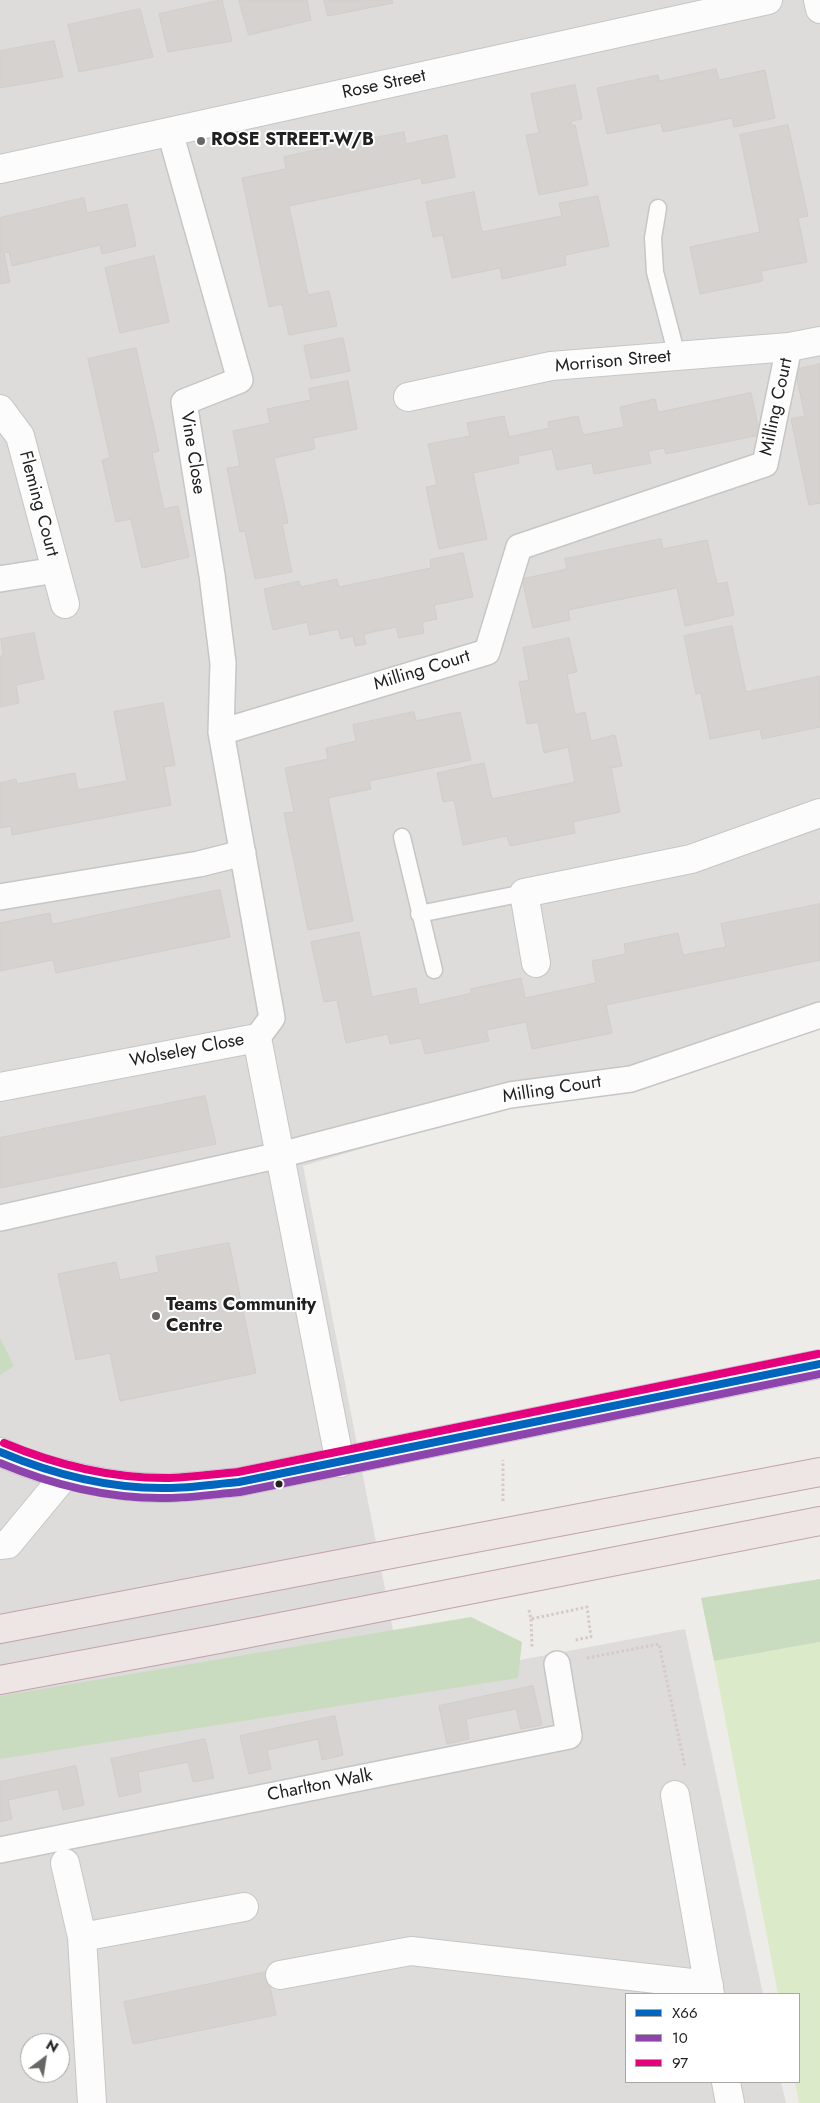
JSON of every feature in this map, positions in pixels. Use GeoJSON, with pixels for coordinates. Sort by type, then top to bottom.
{"type":"FeatureCollection","features":[{"type":"Feature","properties":{"kind":"highway"},"geometry":{"type":"LineString","coordinates":[[0,1628],[820,1472]]}},
{"type":"Feature","properties":{"kind":"highway"},"geometry":{"type":"LineString","coordinates":[[0,1680],[219,1640],[820,1521]]}},
{"type":"Feature","properties":{"kind":"highway"},"geometry":{"type":"LineString","coordinates":[[769,1531],[820,1527]]}},
{"type":"Feature","properties":{"kind":"street","name":"Rose Street"},"geometry":{"type":"LineString","coordinates":[[0,169],[768,0]]}},
{"type":"Feature","properties":{"kind":"street"},"geometry":{"type":"LineString","coordinates":[[818,0],[820,9]]}},
{"type":"Feature","properties":{"kind":"street","name":"Vine Close"},"geometry":{"type":"LineString","coordinates":[[170,132],[240,380],[184,402],[212,574],[223,663],[221,732]]}},
{"type":"Feature","properties":{"kind":"street","name":"Morrison Street"},"geometry":{"type":"LineString","coordinates":[[408,397],[552,366],[789,347],[820,341]]}},
{"type":"Feature","properties":{"kind":"street","name":"Milling Court"},"geometry":{"type":"LineString","coordinates":[[221,732],[486,652],[519,548],[765,464],[789,347]]}},
{"type":"Feature","properties":{"kind":"street","name":"Fleming Court"},"geometry":{"type":"LineString","coordinates":[[0,409],[20,436],[65,604]]}},
{"type":"Feature","properties":{"kind":"street"},"geometry":{"type":"LineString","coordinates":[[0,579],[56,570]]}},
{"type":"Feature","properties":{"kind":"street"},"geometry":{"type":"LineString","coordinates":[[221,732],[272,1018],[257,1038]]}},
{"type":"Feature","properties":{"kind":"street"},"geometry":{"type":"LineString","coordinates":[[536,963],[524,893],[692,859],[820,813]]}},
{"type":"Feature","properties":{"kind":"street"},"geometry":{"type":"LineString","coordinates":[[0,897],[199,864],[243,852]]}},
{"type":"Feature","properties":{"kind":"street","name":"Milling Court"},"geometry":{"type":"LineString","coordinates":[[280,1155],[510,1095],[631,1079],[820,1015]]}},
{"type":"Feature","properties":{"kind":"street","name":"Wolseley Close"},"geometry":{"type":"LineString","coordinates":[[0,1087],[257,1038],[340,1463]]}},
{"type":"Feature","properties":{"kind":"street"},"geometry":{"type":"LineString","coordinates":[[0,1218],[280,1155]]}},
{"type":"Feature","properties":{"kind":"street"},"geometry":{"type":"LineString","coordinates":[[0,1452],[66,1474],[114,1484],[166,1488],[239,1482],[820,1364]]}},
{"type":"Feature","properties":{"kind":"street"},"geometry":{"type":"LineString","coordinates":[[0,1545],[8,1544],[66,1474]]}},
{"type":"Feature","properties":{"kind":"street","name":"Charlton Walk"},"geometry":{"type":"LineString","coordinates":[[0,1850],[568,1736],[556,1664]]}},
{"type":"Feature","properties":{"kind":"street"},"geometry":{"type":"LineString","coordinates":[[280,1975],[411,1951],[709,1990],[675,1796]]}},
{"type":"Feature","properties":{"kind":"street"},"geometry":{"type":"LineString","coordinates":[[65,1863],[82,1937],[92,2103]]}},
{"type":"Feature","properties":{"kind":"street"},"geometry":{"type":"LineString","coordinates":[[82,1937],[244,1907]]}},
{"type":"Feature","properties":{"kind":"street"},"geometry":{"type":"LineString","coordinates":[[726,2083],[730,2103]]}},
{"type":"Feature","properties":{"kind":"lane"},"geometry":{"type":"LineString","coordinates":[[658,208],[653,238],[655,272],[677,356]]}},
{"type":"Feature","properties":{"kind":"lane"},"geometry":{"type":"LineString","coordinates":[[402,837],[434,970]]}},
{"type":"Feature","properties":{"kind":"lane"},"geometry":{"type":"LineString","coordinates":[[419,914],[524,893]]}},
{"type":"Feature","properties":{"kind":"path"},"geometry":{"type":"LineString","coordinates":[[502,1430],[503,1501]]}},
{"type":"Feature","properties":{"kind":"path"},"geometry":{"type":"LineString","coordinates":[[531,1619],[587,1607],[591,1637],[572,1641]]}},
{"type":"Feature","properties":{"kind":"path"},"geometry":{"type":"LineString","coordinates":[[529,1608],[537,1669],[659,1644],[685,1769],[675,1796]]}},
{"type":"Feature","properties":{"kind":"shaded area"},"geometry":{"type":"Polygon","coordinates":[[[0,0],[820,0],[820,1013],[303,1166],[403,1682],[685,1629],[763,1993],[625,1993],[625,2083],[781,2083],[786,2103],[0,2103],[0,0]]]}},
{"type":"Feature","properties":{"kind":"green space"},"geometry":{"type":"Polygon","coordinates":[[[0,1338],[14,1366],[0,1375],[0,1338]]]}},
{"type":"Feature","properties":{"kind":"green space"},"geometry":{"type":"Polygon","coordinates":[[[820,1579],[820,1642],[714,1661],[701,1598],[820,1579]]]}},
{"type":"Feature","properties":{"kind":"green space"},"geometry":{"type":"Polygon","coordinates":[[[471,1617],[522,1642],[518,1678],[0,1759],[0,1696],[471,1617]]]}},
{"type":"Feature","properties":{"kind":"green space"},"geometry":{"type":"Polygon","coordinates":[[[820,1642],[820,2103],[799,2103],[795,2083],[800,2083],[800,1993],[778,1993],[714,1661],[820,1642]]]}},
{"type":"Feature","properties":{"kind":"building"},"geometry":{"type":"Polygon","coordinates":[[[222,0],[232,41],[168,52],[159,14],[222,0]]]}},
{"type":"Feature","properties":{"kind":"building"},"geometry":{"type":"Polygon","coordinates":[[[239,0],[307,0],[311,20],[249,35],[239,0]]]}},
{"type":"Feature","properties":{"kind":"building"},"geometry":{"type":"Polygon","coordinates":[[[324,0],[392,0],[393,3],[328,16],[324,0]]]}},
{"type":"Feature","properties":{"kind":"building"},"geometry":{"type":"Polygon","coordinates":[[[140,9],[153,57],[79,72],[68,25],[140,9]]]}},
{"type":"Feature","properties":{"kind":"building"},"geometry":{"type":"Polygon","coordinates":[[[54,41],[63,77],[0,88],[0,51],[54,41]]]}},
{"type":"Feature","properties":{"kind":"building"},"geometry":{"type":"Polygon","coordinates":[[[716,69],[719,80],[765,70],[775,118],[734,127],[732,118],[663,132],[661,123],[607,134],[597,88],[658,75],[659,81],[716,69]]]}},
{"type":"Feature","properties":{"kind":"building"},"geometry":{"type":"Polygon","coordinates":[[[575,85],[582,119],[571,121],[572,126],[575,125],[588,185],[539,195],[526,135],[539,133],[531,94],[575,85]]]}},
{"type":"Feature","properties":{"kind":"building"},"geometry":{"type":"Polygon","coordinates":[[[788,125],[808,216],[798,218],[807,262],[761,271],[763,281],[700,294],[690,247],[760,232],[740,135],[788,125]]]}},
{"type":"Feature","properties":{"kind":"building"},"geometry":{"type":"Polygon","coordinates":[[[404,132],[406,144],[447,135],[455,177],[422,184],[421,178],[289,206],[308,295],[329,291],[337,326],[289,335],[282,304],[269,307],[242,178],[286,169],[284,157],[404,132]]]}},
{"type":"Feature","properties":{"kind":"building"},"geometry":{"type":"Polygon","coordinates":[[[474,192],[482,232],[562,216],[559,203],[598,196],[609,246],[565,255],[566,265],[502,279],[500,268],[452,278],[443,235],[433,237],[426,202],[474,192]]]}},
{"type":"Feature","properties":{"kind":"building"},"geometry":{"type":"Polygon","coordinates":[[[84,198],[87,213],[127,204],[136,246],[102,254],[100,245],[12,266],[9,252],[4,253],[10,282],[0,284],[0,218],[84,198]]]}},
{"type":"Feature","properties":{"kind":"building"},"geometry":{"type":"Polygon","coordinates":[[[154,256],[169,322],[120,333],[105,268],[154,256]]]}},
{"type":"Feature","properties":{"kind":"building"},"geometry":{"type":"Polygon","coordinates":[[[343,338],[350,371],[311,379],[304,346],[343,338]]]}},
{"type":"Feature","properties":{"kind":"building"},"geometry":{"type":"Polygon","coordinates":[[[136,348],[159,451],[152,453],[164,509],[178,506],[189,557],[142,568],[131,519],[116,522],[102,460],[110,458],[88,359],[136,348]]]}},
{"type":"Feature","properties":{"kind":"building"},"geometry":{"type":"Polygon","coordinates":[[[820,364],[820,503],[809,505],[791,419],[805,416],[795,370],[820,364]]]}},
{"type":"Feature","properties":{"kind":"building"},"geometry":{"type":"Polygon","coordinates":[[[348,381],[357,429],[313,438],[315,449],[274,458],[288,523],[282,524],[292,572],[255,579],[245,531],[240,532],[227,468],[240,466],[233,431],[270,423],[267,409],[311,400],[309,389],[348,381]]]}},
{"type":"Feature","properties":{"kind":"building"},"geometry":{"type":"Polygon","coordinates":[[[751,393],[760,435],[666,454],[664,448],[648,451],[651,463],[594,474],[592,463],[557,470],[552,449],[518,456],[519,463],[473,473],[487,539],[439,549],[426,487],[437,485],[428,444],[470,436],[467,423],[504,416],[509,437],[549,428],[548,422],[578,416],[583,435],[624,427],[620,407],[655,399],[658,412],[751,393]]]}},
{"type":"Feature","properties":{"kind":"building"},"geometry":{"type":"Polygon","coordinates":[[[661,539],[663,549],[707,540],[717,584],[727,582],[734,615],[685,626],[677,588],[568,610],[570,620],[533,628],[522,579],[567,569],[565,559],[661,539]]]}},
{"type":"Feature","properties":{"kind":"building"},"geometry":{"type":"Polygon","coordinates":[[[463,553],[473,597],[434,605],[437,619],[422,622],[424,633],[399,638],[396,627],[364,634],[366,644],[355,646],[353,636],[341,639],[338,629],[310,635],[307,622],[273,630],[264,589],[299,581],[301,587],[337,579],[339,587],[431,568],[430,560],[463,553]]]}},
{"type":"Feature","properties":{"kind":"building"},"geometry":{"type":"Polygon","coordinates":[[[732,626],[746,692],[820,676],[820,727],[762,739],[760,729],[710,739],[701,693],[696,694],[684,636],[732,626]]]}},
{"type":"Feature","properties":{"kind":"building"},"geometry":{"type":"Polygon","coordinates":[[[34,633],[44,679],[16,685],[19,703],[0,707],[0,656],[3,656],[1,639],[34,633]]]}},
{"type":"Feature","properties":{"kind":"building"},"geometry":{"type":"Polygon","coordinates":[[[569,638],[577,672],[567,674],[575,715],[585,712],[591,741],[615,735],[622,766],[611,768],[620,812],[573,822],[575,833],[510,846],[507,836],[463,845],[454,800],[443,802],[437,773],[484,763],[492,799],[575,782],[568,747],[544,753],[538,722],[527,724],[519,682],[529,680],[523,648],[569,638]]]}},
{"type":"Feature","properties":{"kind":"building"},"geometry":{"type":"Polygon","coordinates":[[[163,703],[175,765],[164,767],[171,805],[12,835],[11,826],[0,828],[0,783],[16,779],[17,784],[75,773],[78,790],[127,781],[114,712],[163,703]]]}},
{"type":"Feature","properties":{"kind":"building"},"geometry":{"type":"Polygon","coordinates":[[[414,712],[416,721],[460,712],[471,760],[369,781],[371,789],[328,798],[353,921],[308,930],[284,813],[294,812],[285,768],[328,759],[326,748],[356,741],[353,725],[414,712]]]}},
{"type":"Feature","properties":{"kind":"building"},"geometry":{"type":"Polygon","coordinates":[[[220,890],[230,937],[56,973],[53,960],[0,971],[0,923],[50,913],[52,924],[220,890]]]}},
{"type":"Feature","properties":{"kind":"building"},"geometry":{"type":"Polygon","coordinates":[[[820,904],[820,960],[606,1005],[612,1033],[532,1049],[526,1022],[486,1030],[489,1041],[425,1054],[421,1038],[390,1044],[388,1034],[346,1043],[337,1000],[324,1002],[311,942],[359,932],[372,997],[416,988],[419,1005],[472,993],[470,989],[521,978],[525,998],[596,983],[592,961],[626,954],[624,944],[678,933],[683,955],[726,947],[721,924],[820,904]]]}},
{"type":"Feature","properties":{"kind":"building"},"geometry":{"type":"Polygon","coordinates":[[[205,1096],[216,1144],[0,1188],[0,1138],[205,1096]]]}},
{"type":"Feature","properties":{"kind":"building","name":"Teams Community Centre"},"geometry":{"type":"Polygon","coordinates":[[[229,1243],[256,1373],[120,1401],[110,1353],[76,1360],[58,1274],[116,1262],[120,1280],[159,1272],[156,1257],[229,1243]]]}},
{"type":"Feature","properties":{"kind":"building"},"geometry":{"type":"Polygon","coordinates":[[[533,1686],[542,1725],[521,1729],[516,1709],[466,1719],[469,1739],[447,1744],[439,1706],[533,1686]]]}},
{"type":"Feature","properties":{"kind":"building"},"geometry":{"type":"Polygon","coordinates":[[[335,1716],[343,1755],[322,1760],[318,1739],[267,1750],[271,1769],[249,1774],[240,1736],[335,1716]]]}},
{"type":"Feature","properties":{"kind":"building"},"geometry":{"type":"Polygon","coordinates":[[[205,1739],[214,1778],[193,1782],[188,1762],[138,1772],[141,1792],[119,1797],[111,1759],[205,1739]]]}},
{"type":"Feature","properties":{"kind":"building"},"geometry":{"type":"Polygon","coordinates":[[[76,1766],[84,1805],[63,1810],[58,1789],[8,1800],[12,1819],[0,1822],[0,1782],[76,1766]]]}},
{"type":"Feature","properties":{"kind":"building"},"geometry":{"type":"Polygon","coordinates":[[[267,1972],[276,2015],[133,2044],[124,2002],[267,1972]]]}},
{"type":"Feature","properties":{"kind":"transit line","name":"97"},"geometry":{"type":"LineString","coordinates":[[4,1443],[62,1463],[124,1475],[174,1478],[238,1472],[818,1354]]}},
{"type":"Feature","properties":{"kind":"transit line","name":"X66"},"geometry":{"type":"LineString","coordinates":[[0,1452],[40,1467],[103,1483],[146,1488],[194,1487],[239,1482],[820,1364]]}},
{"type":"Feature","properties":{"kind":"transit line","name":"10"},"geometry":{"type":"LineString","coordinates":[[0,1463],[40,1478],[103,1493],[146,1498],[195,1497],[240,1492],[820,1374]]}},
{"type":"Feature","properties":{"kind":"place","name":"ROSE STREET-W/B"},"geometry":{"type":"Point","coordinates":[201,141]}},
{"type":"Feature","properties":{"kind":"place","name":"Teams Community Centre"},"geometry":{"type":"Point","coordinates":[156,1316]}}]}
